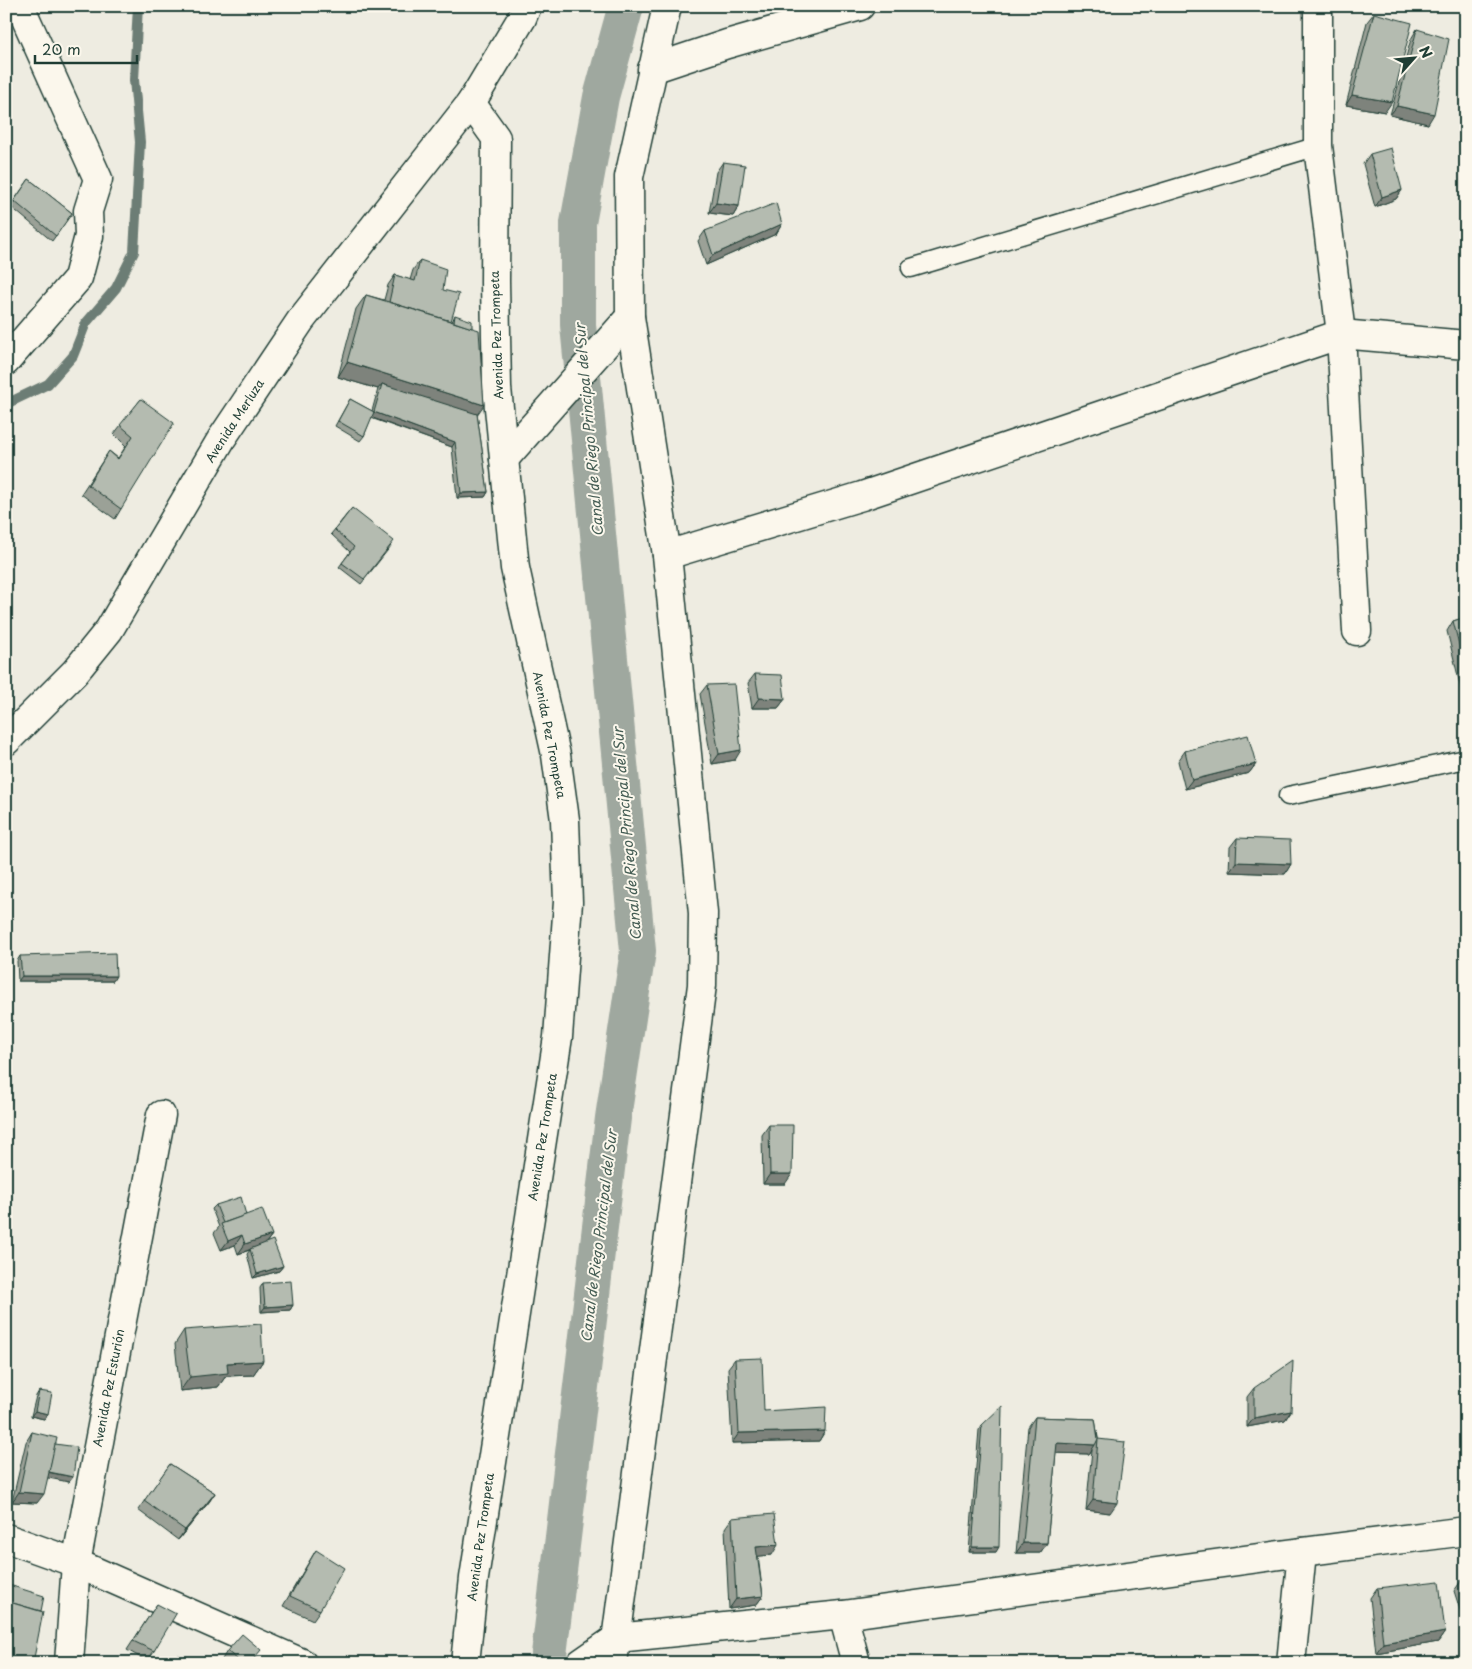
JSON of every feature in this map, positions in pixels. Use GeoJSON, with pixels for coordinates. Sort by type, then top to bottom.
{"type":"FeatureCollection","features":[{"type":"Feature","properties":{"kind":"street"},"geometry":{"type":"LineString","coordinates":[[6,361],[78,278],[89,236],[88,211],[98,180],[20,6]]}},
{"type":"Feature","properties":{"kind":"street"},"geometry":{"type":"LineString","coordinates":[[471,103],[522,18],[527,6]]}},
{"type":"Feature","properties":{"kind":"street"},"geometry":{"type":"LineString","coordinates":[[615,1651],[702,985],[703,913],[667,555],[629,318],[629,177],[652,68],[668,6]]}},
{"type":"Feature","properties":{"kind":"street"},"geometry":{"type":"LineString","coordinates":[[652,68],[726,44],[860,6]]}},
{"type":"Feature","properties":{"kind":"street"},"geometry":{"type":"LineString","coordinates":[[1318,6],[1318,146],[1341,334],[1357,631]]}},
{"type":"Feature","properties":{"kind":"street","name":"Avenida Pez Trompeta"},"geometry":{"type":"LineString","coordinates":[[464,1663],[474,1578],[558,1037],[568,902],[564,820],[557,764],[515,568],[511,451],[497,388],[496,138],[471,103]]}},
{"type":"Feature","properties":{"kind":"street","name":"Avenida Merluza"},"geometry":{"type":"LineString","coordinates":[[6,741],[75,672],[110,630],[222,438],[300,320],[471,103]]}},
{"type":"Feature","properties":{"kind":"street"},"geometry":{"type":"LineString","coordinates":[[511,451],[629,318]]}},
{"type":"Feature","properties":{"kind":"street"},"geometry":{"type":"LineString","coordinates":[[667,555],[862,496],[1341,334],[1466,344]]}},
{"type":"Feature","properties":{"kind":"street","name":"Avenida Pez Esturión"},"geometry":{"type":"LineString","coordinates":[[69,1663],[76,1563],[161,1115]]}},
{"type":"Feature","properties":{"kind":"street"},"geometry":{"type":"LineString","coordinates":[[581,1663],[615,1651],[843,1615],[1302,1552],[1466,1532]]}},
{"type":"Feature","properties":{"kind":"street"},"geometry":{"type":"LineString","coordinates":[[6,1538],[76,1563],[302,1663]]}},
{"type":"Feature","properties":{"kind":"street"},"geometry":{"type":"LineString","coordinates":[[1291,1663],[1302,1552]]}},
{"type":"Feature","properties":{"kind":"street"},"geometry":{"type":"LineString","coordinates":[[843,1615],[856,1663]]}},
{"type":"Feature","properties":{"kind":"lane"},"geometry":{"type":"LineString","coordinates":[[911,268],[1318,146]]}},
{"type":"Feature","properties":{"kind":"lane"},"geometry":{"type":"LineString","coordinates":[[1288,796],[1466,759]]}},
{"type":"Feature","properties":{"kind":"building"},"geometry":{"type":"Polygon","coordinates":[[[1374,13],[1412,23],[1392,102],[1352,95],[1374,13]]]}},
{"type":"Feature","properties":{"kind":"building"},"geometry":{"type":"Polygon","coordinates":[[[1417,29],[1449,39],[1434,114],[1397,106],[1417,29]]]}},
{"type":"Feature","properties":{"kind":"building"},"geometry":{"type":"Polygon","coordinates":[[[1391,148],[1402,190],[1382,197],[1370,154],[1391,148]]]}},
{"type":"Feature","properties":{"kind":"building"},"geometry":{"type":"Polygon","coordinates":[[[723,162],[745,165],[739,206],[716,203],[723,162]]]}},
{"type":"Feature","properties":{"kind":"building"},"geometry":{"type":"Polygon","coordinates":[[[29,179],[72,213],[56,236],[14,201],[29,179]]]}},
{"type":"Feature","properties":{"kind":"building"},"geometry":{"type":"Polygon","coordinates":[[[776,203],[782,224],[713,255],[705,231],[776,203]]]}},
{"type":"Feature","properties":{"kind":"building"},"geometry":{"type":"Polygon","coordinates":[[[420,260],[446,269],[443,290],[459,294],[451,321],[389,302],[395,275],[415,281],[420,260]]]}},
{"type":"Feature","properties":{"kind":"building"},"geometry":{"type":"Polygon","coordinates":[[[366,295],[479,330],[484,405],[347,362],[366,295]]]}},
{"type":"Feature","properties":{"kind":"building"},"geometry":{"type":"Polygon","coordinates":[[[455,315],[472,321],[472,328],[454,322],[455,315]]]}},
{"type":"Feature","properties":{"kind":"building"},"geometry":{"type":"Polygon","coordinates":[[[382,384],[477,414],[488,492],[461,493],[455,442],[374,412],[382,384]]]}},
{"type":"Feature","properties":{"kind":"building"},"geometry":{"type":"Polygon","coordinates":[[[141,399],[174,423],[121,509],[88,485],[109,451],[118,459],[133,436],[120,425],[141,399]]]}},
{"type":"Feature","properties":{"kind":"building"},"geometry":{"type":"Polygon","coordinates":[[[350,399],[374,412],[364,436],[338,421],[350,399]]]}},
{"type":"Feature","properties":{"kind":"building"},"geometry":{"type":"Polygon","coordinates":[[[352,508],[394,541],[364,579],[342,563],[354,547],[335,530],[352,508]]]}},
{"type":"Feature","properties":{"kind":"building"},"geometry":{"type":"Polygon","coordinates":[[[1466,617],[1466,672],[1453,621],[1466,617]]]}},
{"type":"Feature","properties":{"kind":"building"},"geometry":{"type":"Polygon","coordinates":[[[755,674],[782,675],[785,699],[759,698],[755,674]]]}},
{"type":"Feature","properties":{"kind":"building"},"geometry":{"type":"Polygon","coordinates":[[[734,684],[741,750],[719,754],[707,685],[734,684]]]}},
{"type":"Feature","properties":{"kind":"building"},"geometry":{"type":"Polygon","coordinates":[[[1248,735],[1256,764],[1192,780],[1185,751],[1248,735]]]}},
{"type":"Feature","properties":{"kind":"building"},"geometry":{"type":"Polygon","coordinates":[[[1237,838],[1290,840],[1291,864],[1236,862],[1237,838]]]}},
{"type":"Feature","properties":{"kind":"building"},"geometry":{"type":"Polygon","coordinates":[[[115,953],[116,976],[22,976],[20,956],[115,953]]]}},
{"type":"Feature","properties":{"kind":"building"},"geometry":{"type":"Polygon","coordinates":[[[769,1125],[793,1125],[792,1174],[770,1174],[769,1125]]]}},
{"type":"Feature","properties":{"kind":"building"},"geometry":{"type":"Polygon","coordinates":[[[241,1197],[246,1215],[223,1223],[216,1205],[241,1197]]]}},
{"type":"Feature","properties":{"kind":"building"},"geometry":{"type":"Polygon","coordinates":[[[262,1209],[272,1235],[245,1244],[242,1235],[228,1241],[221,1224],[262,1209]]]}},
{"type":"Feature","properties":{"kind":"building"},"geometry":{"type":"Polygon","coordinates":[[[273,1240],[283,1266],[257,1274],[250,1249],[273,1240]]]}},
{"type":"Feature","properties":{"kind":"building"},"geometry":{"type":"Polygon","coordinates":[[[291,1281],[293,1305],[265,1307],[263,1283],[291,1281]]]}},
{"type":"Feature","properties":{"kind":"building"},"geometry":{"type":"Polygon","coordinates":[[[261,1324],[263,1361],[227,1363],[228,1373],[190,1377],[184,1330],[261,1324]]]}},
{"type":"Feature","properties":{"kind":"building"},"geometry":{"type":"Polygon","coordinates":[[[762,1358],[764,1411],[826,1407],[825,1431],[739,1433],[735,1359],[762,1358]]]}},
{"type":"Feature","properties":{"kind":"building"},"geometry":{"type":"Polygon","coordinates":[[[1293,1361],[1291,1411],[1254,1418],[1254,1388],[1293,1361]]]}},
{"type":"Feature","properties":{"kind":"building"},"geometry":{"type":"Polygon","coordinates":[[[39,1391],[52,1393],[48,1414],[35,1411],[39,1391]]]}},
{"type":"Feature","properties":{"kind":"building"},"geometry":{"type":"Polygon","coordinates":[[[1002,1406],[999,1547],[972,1547],[982,1425],[1002,1406]]]}},
{"type":"Feature","properties":{"kind":"building"},"geometry":{"type":"Polygon","coordinates":[[[1035,1417],[1095,1419],[1098,1439],[1095,1445],[1057,1443],[1047,1543],[1023,1543],[1035,1417]]]}},
{"type":"Feature","properties":{"kind":"building"},"geometry":{"type":"Polygon","coordinates":[[[32,1432],[57,1438],[44,1494],[19,1492],[32,1432]]]}},
{"type":"Feature","properties":{"kind":"building"},"geometry":{"type":"Polygon","coordinates":[[[1098,1439],[1125,1442],[1117,1503],[1093,1500],[1098,1439]]]}},
{"type":"Feature","properties":{"kind":"building"},"geometry":{"type":"Polygon","coordinates":[[[55,1444],[77,1447],[73,1477],[49,1472],[55,1444]]]}},
{"type":"Feature","properties":{"kind":"building"},"geometry":{"type":"Polygon","coordinates":[[[170,1464],[215,1493],[185,1530],[144,1501],[170,1464]]]}},
{"type":"Feature","properties":{"kind":"building"},"geometry":{"type":"Polygon","coordinates":[[[774,1514],[778,1545],[756,1547],[763,1596],[736,1599],[732,1518],[774,1514]]]}},
{"type":"Feature","properties":{"kind":"building"},"geometry":{"type":"Polygon","coordinates":[[[316,1550],[344,1568],[320,1610],[290,1596],[316,1550]]]}},
{"type":"Feature","properties":{"kind":"building"},"geometry":{"type":"Polygon","coordinates":[[[1466,1579],[1466,1596],[1461,1581],[1466,1579]]]}},
{"type":"Feature","properties":{"kind":"building"},"geometry":{"type":"Polygon","coordinates":[[[1439,1581],[1445,1632],[1383,1643],[1377,1588],[1439,1581]]]}},
{"type":"Feature","properties":{"kind":"building"},"geometry":{"type":"Polygon","coordinates":[[[6,1584],[44,1596],[41,1611],[6,1601],[6,1584]]]}},
{"type":"Feature","properties":{"kind":"building"},"geometry":{"type":"Polygon","coordinates":[[[6,1601],[43,1612],[33,1663],[20,1663],[6,1659],[6,1601]]]}},
{"type":"Feature","properties":{"kind":"building"},"geometry":{"type":"Polygon","coordinates":[[[157,1604],[176,1614],[154,1651],[133,1641],[157,1604]]]}},
{"type":"Feature","properties":{"kind":"building"},"geometry":{"type":"Polygon","coordinates":[[[242,1634],[261,1650],[250,1663],[242,1663],[227,1651],[242,1634]]]}},
{"type":"Feature","properties":{"kind":"building"},"geometry":{"type":"Polygon","coordinates":[[[178,1654],[188,1663],[170,1663],[178,1654]]]}},
{"type":"Feature","properties":{"kind":"waterway"},"geometry":{"type":"LineString","coordinates":[[6,404],[48,384],[73,356],[86,323],[116,288],[134,252],[140,142],[134,80],[138,6]]}},
{"type":"Feature","properties":{"kind":"waterway","name":"Canal de Riego Principal del Sur"},"geometry":{"type":"LineString","coordinates":[[548,1663],[613,1118],[638,951],[578,325],[578,223],[601,97],[626,6]]}}]}
